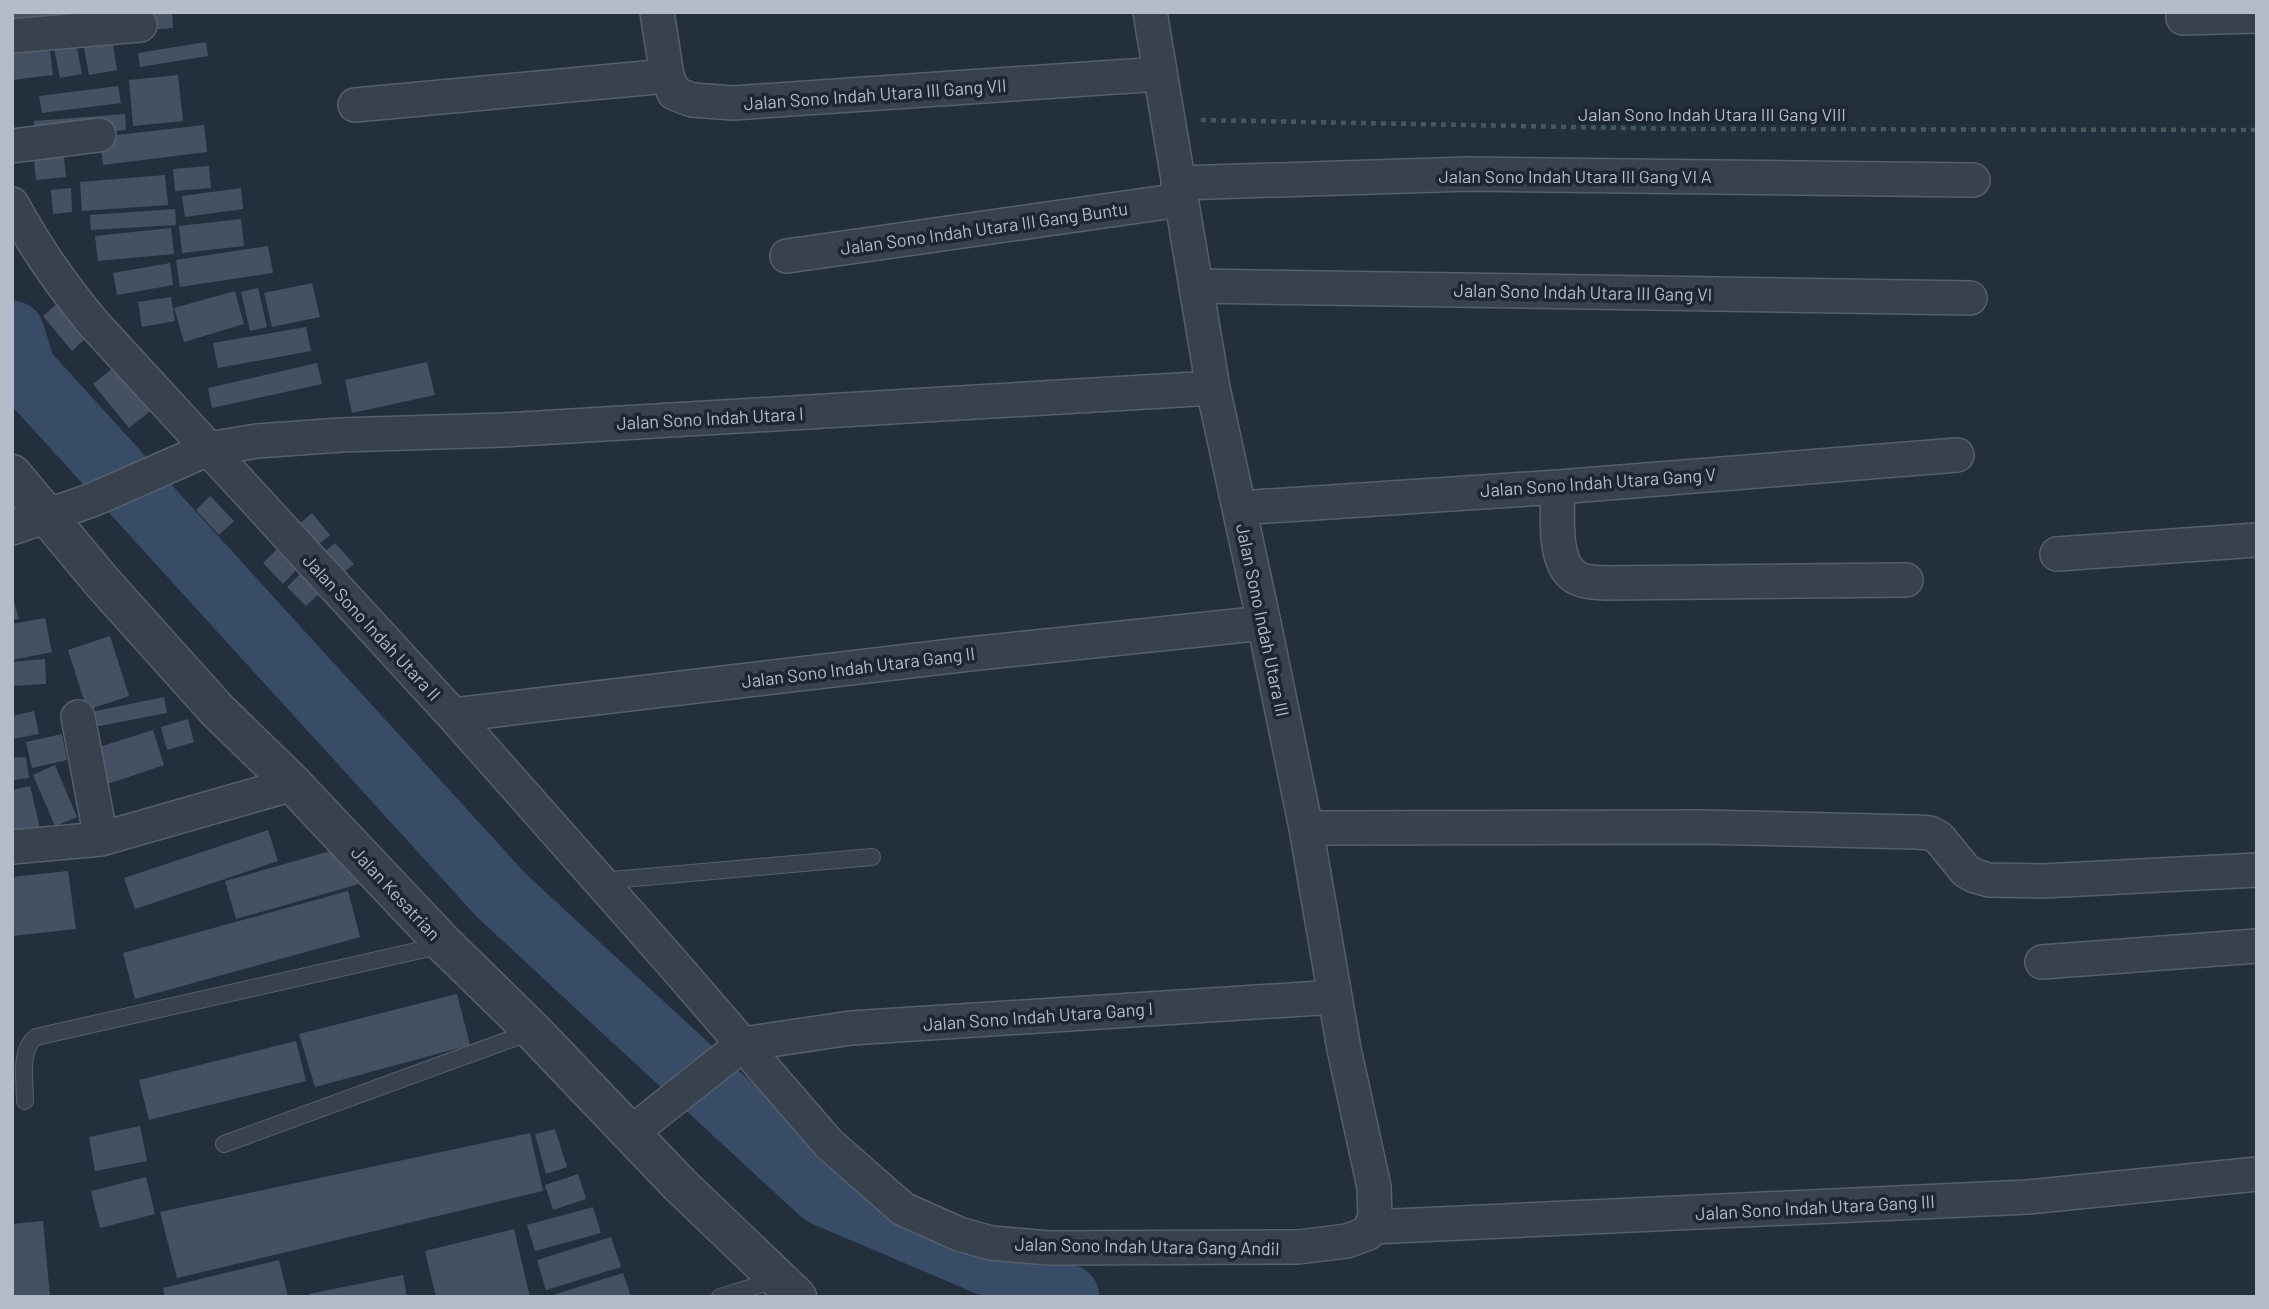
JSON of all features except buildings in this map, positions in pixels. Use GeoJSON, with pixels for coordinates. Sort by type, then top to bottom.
{"type":"FeatureCollection","features":[{"type":"Feature","properties":{"kind":"street"},"geometry":{"type":"LineString","coordinates":[[355,105],[667,76],[657,12]]}},
{"type":"Feature","properties":{"kind":"street","name":"Jalan Sono Indah Utara III"},"geometry":{"type":"LineString","coordinates":[[1150,12],[1213,388],[1306,828],[1335,997],[1374,1187],[1376,1208],[1372,1227]]}},
{"type":"Feature","properties":{"kind":"street"},"geometry":{"type":"LineString","coordinates":[[2183,18],[2257,16]]}},
{"type":"Feature","properties":{"kind":"street"},"geometry":{"type":"LineString","coordinates":[[12,36],[140,25]]}},
{"type":"Feature","properties":{"kind":"street","name":"Jalan Sono Indah Utara III Gang VII"},"geometry":{"type":"LineString","coordinates":[[667,76],[674,93],[692,100],[733,103],[1160,74]]}},
{"type":"Feature","properties":{"kind":"street"},"geometry":{"type":"LineString","coordinates":[[12,146],[99,135]]}},
{"type":"Feature","properties":{"kind":"street","name":"Jalan Sono Indah Utara III Gang VI A"},"geometry":{"type":"LineString","coordinates":[[1180,191],[1469,174],[1973,180]]}},
{"type":"Feature","properties":{"kind":"street","name":"Jalan Sono Indah Utara III Gang Buntu"},"geometry":{"type":"LineString","coordinates":[[787,256],[1180,191]]}},
{"type":"Feature","properties":{"kind":"street","name":"Jalan Sono Indah Utara II"},"geometry":{"type":"LineString","coordinates":[[12,204],[55,276],[198,453],[453,715],[599,881],[738,1048]]}},
{"type":"Feature","properties":{"kind":"street","name":"Jalan Sono Indah Utara III Gang VI"},"geometry":{"type":"LineString","coordinates":[[1196,286],[1970,298]]}},
{"type":"Feature","properties":{"kind":"street","name":"Jalan Sono Indah Utara I"},"geometry":{"type":"LineString","coordinates":[[12,528],[92,500],[198,453],[257,441],[341,435],[503,430],[1213,388]]}},
{"type":"Feature","properties":{"kind":"street","name":"Jalan Sono Indah Utara Gang V"},"geometry":{"type":"LineString","coordinates":[[1239,508],[1558,487],[1956,455]]}},
{"type":"Feature","properties":{"kind":"street","name":"Jalan Kesatrian"},"geometry":{"type":"LineString","coordinates":[[12,474],[127,610],[207,699],[293,784],[445,945],[533,1031],[642,1124],[680,1185],[788,1288]]}},
{"type":"Feature","properties":{"kind":"street"},"geometry":{"type":"LineString","coordinates":[[1558,487],[1558,538],[1561,556],[1568,570],[1581,580],[1620,583],[1906,580]]}},
{"type":"Feature","properties":{"kind":"street"},"geometry":{"type":"LineString","coordinates":[[2057,554],[2257,540]]}},
{"type":"Feature","properties":{"kind":"street","name":"Jalan Sono Indah Utara Gang II"},"geometry":{"type":"LineString","coordinates":[[453,715],[970,654],[1264,623]]}},
{"type":"Feature","properties":{"kind":"street"},"geometry":{"type":"LineString","coordinates":[[78,717],[101,839]]}},
{"type":"Feature","properties":{"kind":"street"},"geometry":{"type":"LineString","coordinates":[[12,847],[101,839],[293,784]]}},
{"type":"Feature","properties":{"kind":"street"},"geometry":{"type":"LineString","coordinates":[[1306,828],[1700,827],[1915,832],[1930,833],[1938,838],[1966,871],[1989,880],[2043,881],[2257,870]]}},
{"type":"Feature","properties":{"kind":"street"},"geometry":{"type":"LineString","coordinates":[[2042,962],[2257,946]]}},
{"type":"Feature","properties":{"kind":"street","name":"Jalan Sono Indah Utara Gang I"},"geometry":{"type":"LineString","coordinates":[[738,1048],[851,1028],[1335,997]]}},
{"type":"Feature","properties":{"kind":"street"},"geometry":{"type":"LineString","coordinates":[[642,1124],[738,1048]]}},
{"type":"Feature","properties":{"kind":"street","name":"Jalan Sono Indah Utara Gang Andil"},"geometry":{"type":"LineString","coordinates":[[738,1048],[855,1168],[904,1209],[959,1234],[991,1243],[1048,1248],[1298,1247],[1356,1238],[1368,1233],[1372,1227]]}},
{"type":"Feature","properties":{"kind":"street","name":"Jalan Sono Indah Utara Gang III"},"geometry":{"type":"LineString","coordinates":[[1372,1227],[2028,1196],[2257,1174]]}},
{"type":"Feature","properties":{"kind":"lane"},"geometry":{"type":"LineString","coordinates":[[599,881],[872,857]]}},
{"type":"Feature","properties":{"kind":"lane"},"geometry":{"type":"LineString","coordinates":[[25,1101],[26,1051],[29,1042],[36,1037],[445,945]]}},
{"type":"Feature","properties":{"kind":"lane"},"geometry":{"type":"LineString","coordinates":[[224,1144],[533,1031]]}},
{"type":"Feature","properties":{"kind":"lane"},"geometry":{"type":"LineString","coordinates":[[720,1297],[788,1288]]}},
{"type":"Feature","properties":{"kind":"path","name":"Jalan Sono Indah Utara III Gang VIII"},"geometry":{"type":"LineString","coordinates":[[1168,120],[1678,128],[2257,130]]}},
{"type":"Feature","properties":{"kind":"waterway"},"geometry":{"type":"LineString","coordinates":[[12,333],[24,371],[501,895],[823,1193],[1067,1297]]}}]}
